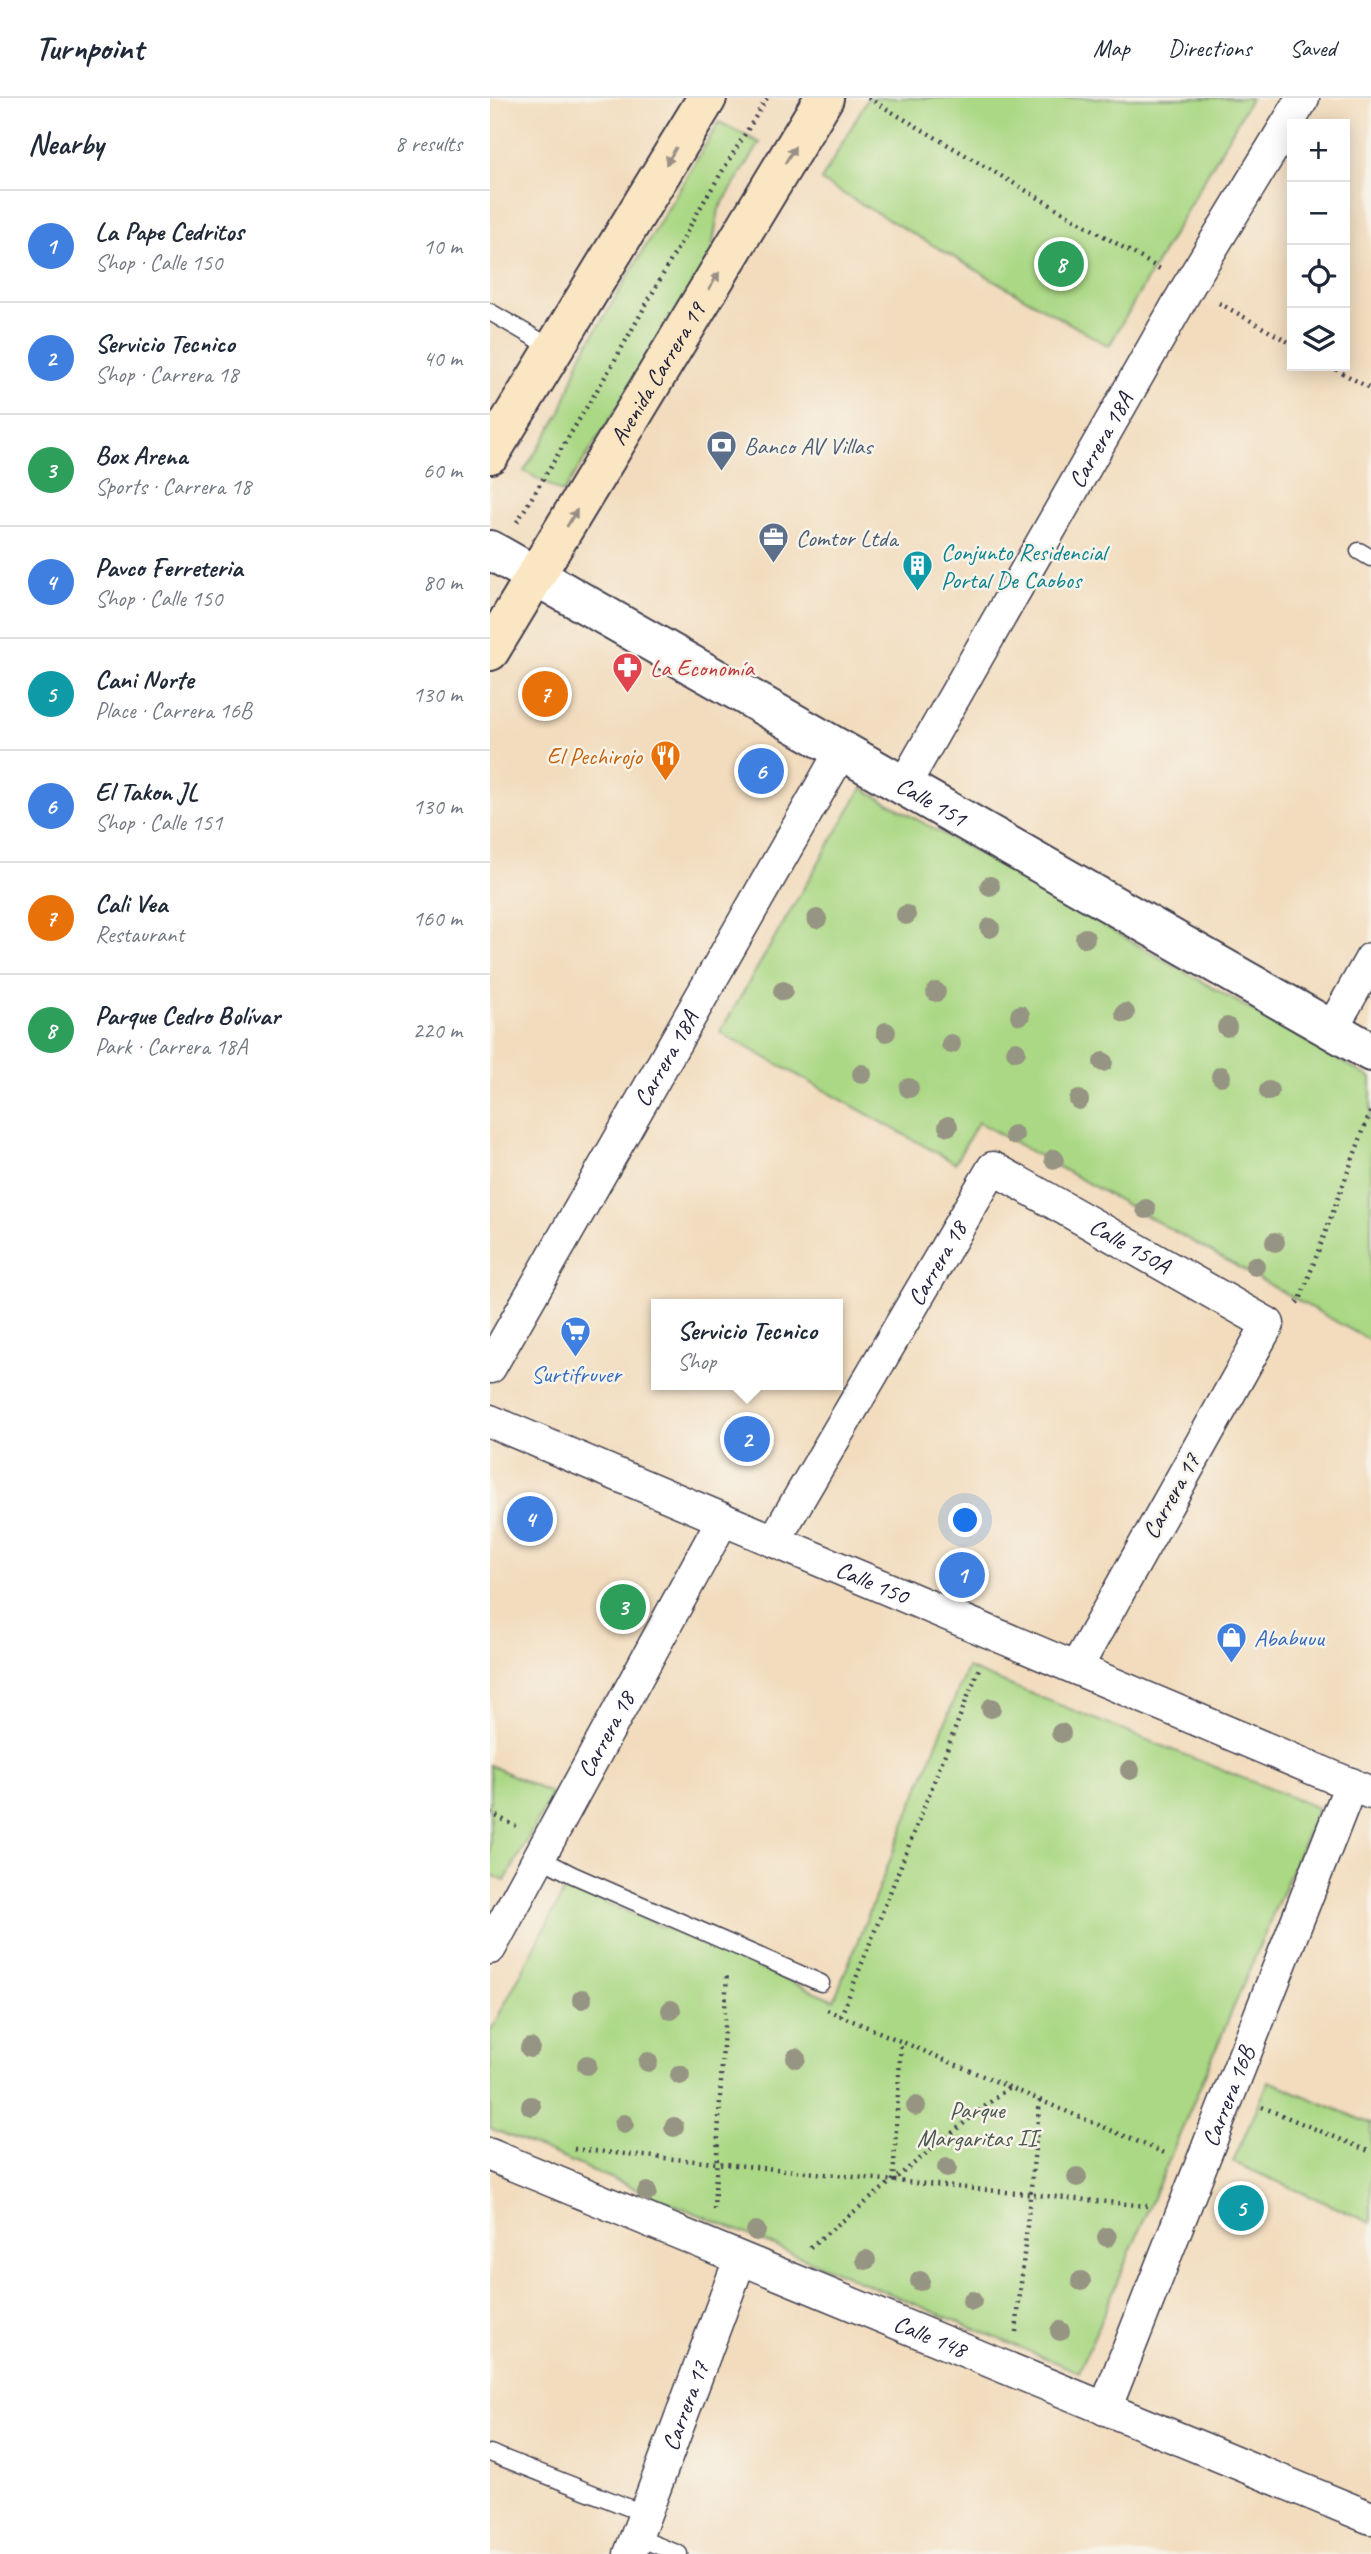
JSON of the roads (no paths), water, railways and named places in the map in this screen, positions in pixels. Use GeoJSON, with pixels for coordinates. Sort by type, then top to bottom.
{"type":"FeatureCollection","features":[{"type":"Feature","properties":{"kind":"main road"},"geometry":{"type":"LineString","coordinates":[[490,454],[707,98]]}},
{"type":"Feature","properties":{"kind":"main road","name":"Avenida Carrera 19"},"geometry":{"type":"LineString","coordinates":[[490,651],[824,98]]}},
{"type":"Feature","properties":{"kind":"street","name":"Carrera 18A"},"geometry":{"type":"LineString","coordinates":[[904,785],[1189,285],[1303,98]]}},
{"type":"Feature","properties":{"kind":"street","name":"Calle 151"},"geometry":{"type":"LineString","coordinates":[[494,552],[1371,1052]]}},
{"type":"Feature","properties":{"kind":"street","name":"Carrera 18A"},"geometry":{"type":"LineString","coordinates":[[490,1367],[842,750]]}},
{"type":"Feature","properties":{"kind":"street"},"geometry":{"type":"LineString","coordinates":[[1331,1030],[1371,959]]}},
{"type":"Feature","properties":{"kind":"street","name":"Calle 150A"},"geometry":{"type":"LineString","coordinates":[[993,1168],[1268,1324]]}},
{"type":"Feature","properties":{"kind":"street","name":"Carrera 18"},"geometry":{"type":"LineString","coordinates":[[774,1541],[993,1168]]}},
{"type":"Feature","properties":{"kind":"street","name":"Carrera 17"},"geometry":{"type":"LineString","coordinates":[[1076,1668],[1268,1324]]}},
{"type":"Feature","properties":{"kind":"street","name":"Calle 150"},"geometry":{"type":"LineString","coordinates":[[490,1421],[1361,1788]]}},
{"type":"Feature","properties":{"kind":"street","name":"Carrera 18"},"geometry":{"type":"LineString","coordinates":[[490,1948],[723,1519]]}},
{"type":"Feature","properties":{"kind":"street","name":"Carrera 16B"},"geometry":{"type":"LineString","coordinates":[[1105,2409],[1229,2094],[1361,1788]]}},
{"type":"Feature","properties":{"kind":"street","name":"Calle 148"},"geometry":{"type":"LineString","coordinates":[[490,2155],[1371,2518]]}},
{"type":"Feature","properties":{"kind":"street","name":"Carrera 17"},"geometry":{"type":"LineString","coordinates":[[637,2535],[726,2253]]}},
{"type":"Feature","properties":{"kind":"lane"},"geometry":{"type":"LineString","coordinates":[[490,312],[554,349]]}},
{"type":"Feature","properties":{"kind":"lane"},"geometry":{"type":"LineString","coordinates":[[540,1858],[573,1875],[821,1983]]}},
{"type":"Feature","properties":{"kind":"lane"},"geometry":{"type":"LineString","coordinates":[[490,2453],[637,2535],[679,2554]]}},
{"type":"Feature","properties":{"kind":"place","name":"Parque Cedro Bolívar"},"geometry":{"type":"Point","coordinates":[1061,264]}},
{"type":"Feature","properties":{"kind":"place","name":"Banco AV Villas"},"geometry":{"type":"Point","coordinates":[721,473]}},
{"type":"Feature","properties":{"kind":"place","name":"Comtor Ltda"},"geometry":{"type":"Point","coordinates":[773,565]}},
{"type":"Feature","properties":{"kind":"place","name":"Conjunto Residencial Portal De Caobos"},"geometry":{"type":"Point","coordinates":[918,593]}},
{"type":"Feature","properties":{"kind":"place","name":"Cali Vea"},"geometry":{"type":"Point","coordinates":[545,694]}},
{"type":"Feature","properties":{"kind":"place","name":"La Economía"},"geometry":{"type":"Point","coordinates":[627,695]}},
{"type":"Feature","properties":{"kind":"place","name":"El Takon JL"},"geometry":{"type":"Point","coordinates":[761,771]}},
{"type":"Feature","properties":{"kind":"place","name":"El Pechirojo"},"geometry":{"type":"Point","coordinates":[665,783]}},
{"type":"Feature","properties":{"kind":"place","name":"Surtifruver"},"geometry":{"type":"Point","coordinates":[576,1359]}},
{"type":"Feature","properties":{"kind":"place","name":"Servicio Tecnico"},"geometry":{"type":"Point","coordinates":[747,1439]}},
{"type":"Feature","properties":{"kind":"place","name":"Pavco Ferreteria"},"geometry":{"type":"Point","coordinates":[530,1519]}},
{"type":"Feature","properties":{"kind":"place","name":"La Pape Cedritos"},"geometry":{"type":"Point","coordinates":[962,1575]}},
{"type":"Feature","properties":{"kind":"place","name":"Box Arena"},"geometry":{"type":"Point","coordinates":[623,1607]}},
{"type":"Feature","properties":{"kind":"place","name":"Ababuuu"},"geometry":{"type":"Point","coordinates":[1231,1665]}},
{"type":"Feature","properties":{"kind":"place","name":"Cani Norte"},"geometry":{"type":"Point","coordinates":[1241,2208]}},
{"type":"Feature","properties":{"kind":"park label","name":"Parque Margaritas II"},"geometry":{"type":"Point","coordinates":[977,2124]}}]}
